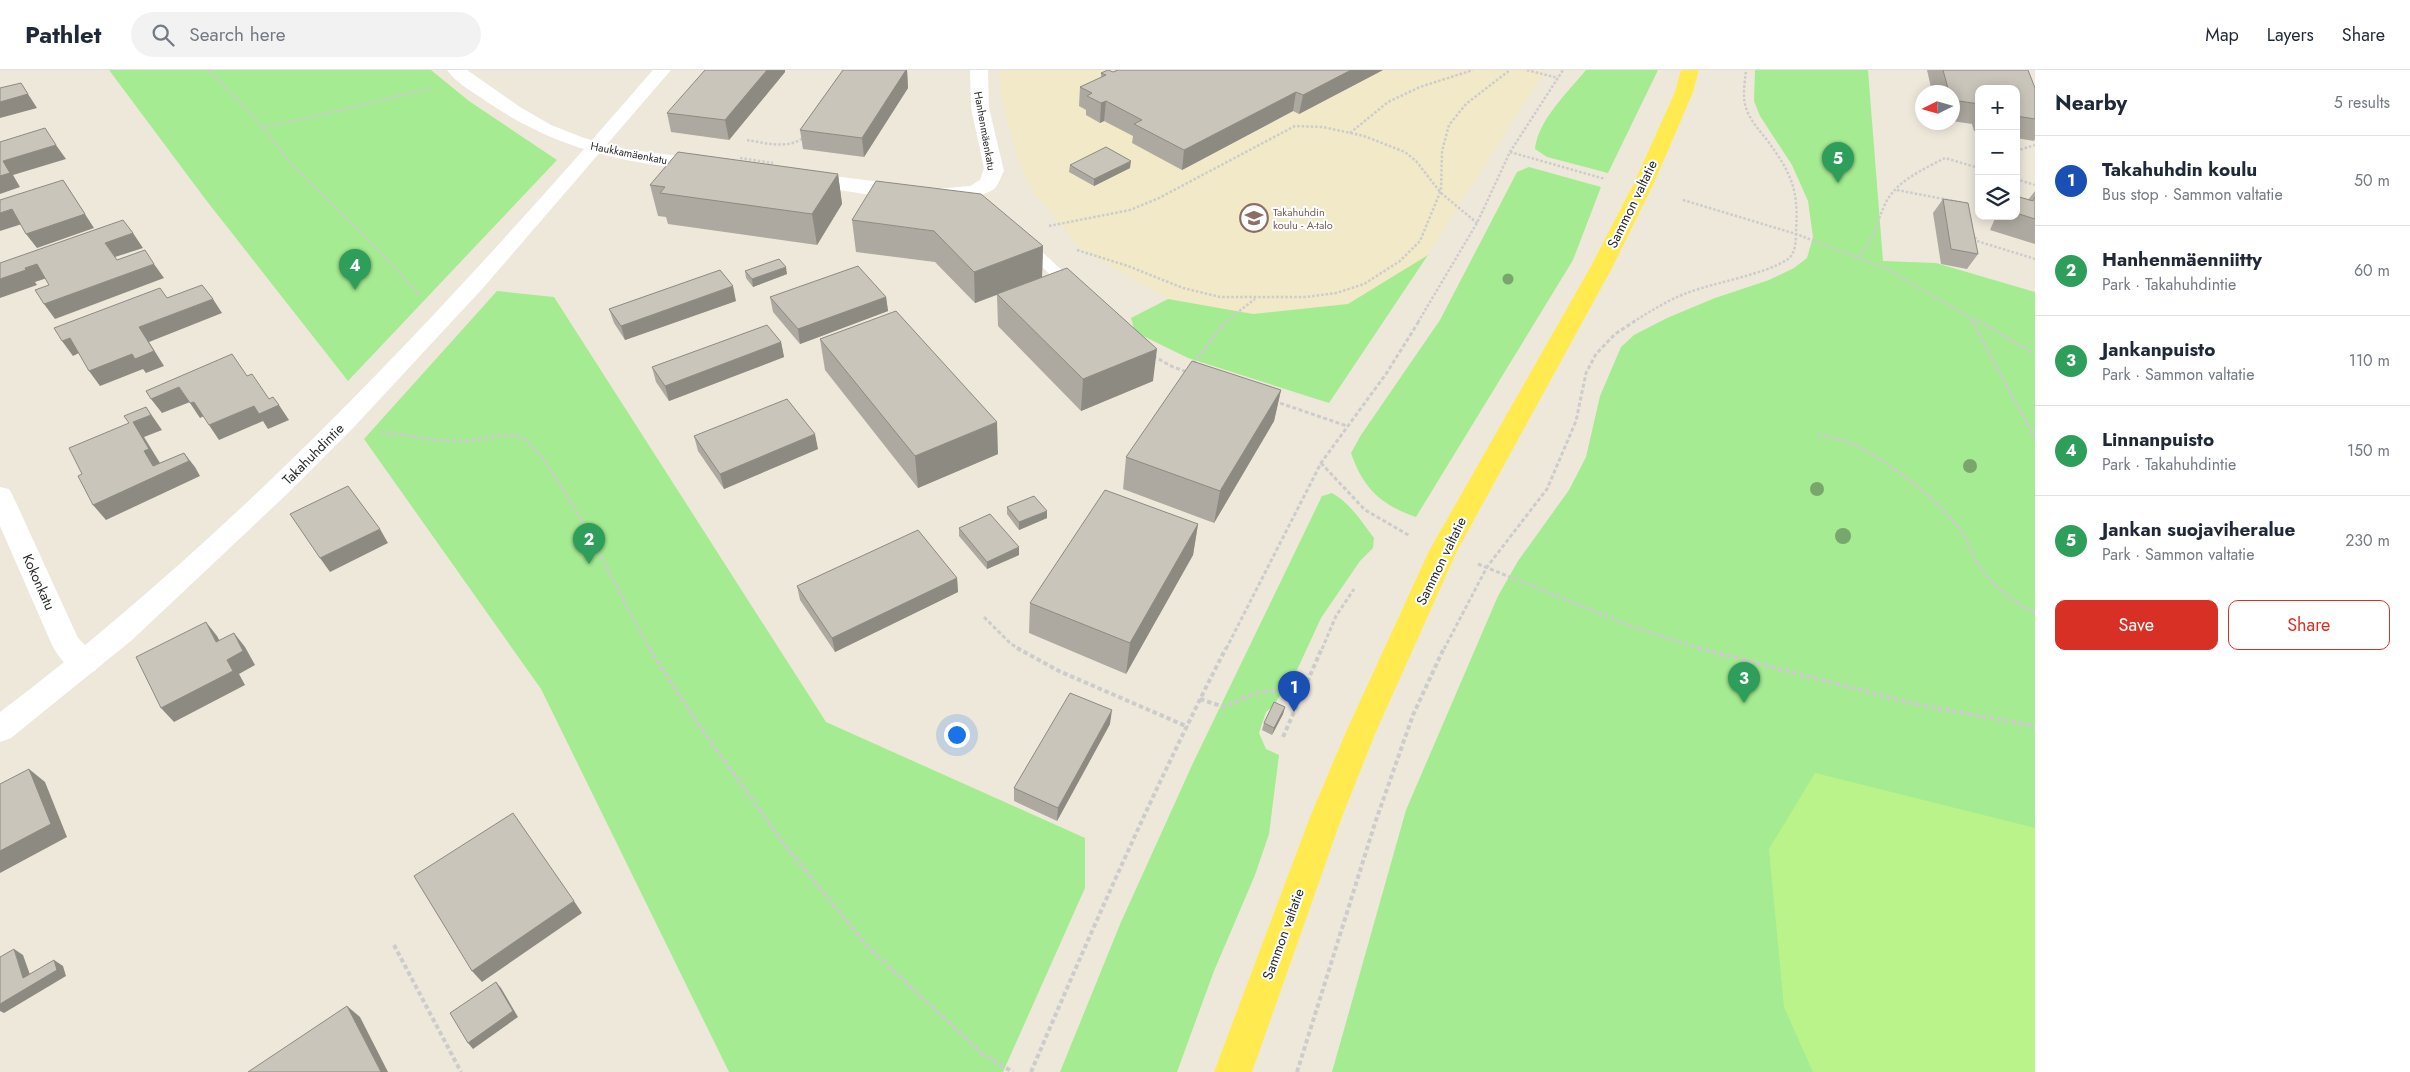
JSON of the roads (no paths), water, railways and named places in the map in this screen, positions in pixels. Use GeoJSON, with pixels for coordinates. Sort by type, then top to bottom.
{"type":"FeatureCollection","features":[{"type":"Feature","properties":{"kind":"main road","name":"Sammon valtatie"},"geometry":{"type":"LineString","coordinates":[[1232,1072],[1326,817],[1360,734],[1443,551],[1601,268],[1644,183],[1684,92],[1690,70]]}},
{"type":"Feature","properties":{"kind":"street","name":"Takahuhdintie"},"geometry":{"type":"LineString","coordinates":[[0,729],[85,663],[202,560],[344,423],[484,276],[662,70]]}},
{"type":"Feature","properties":{"kind":"street","name":"Hanhenmäenkatu"},"geometry":{"type":"LineString","coordinates":[[970,193],[988,183],[993,177],[994,169],[983,127],[979,98],[979,70]]}},
{"type":"Feature","properties":{"kind":"street","name":"Haukkamäenkatu"},"geometry":{"type":"LineString","coordinates":[[462,74],[489,95],[547,130],[596,147],[667,161],[726,168]]}},
{"type":"Feature","properties":{"kind":"street"},"geometry":{"type":"LineString","coordinates":[[781,175],[928,195],[970,193]]}},
{"type":"Feature","properties":{"kind":"street","name":"Kokonkatu"},"geometry":{"type":"LineString","coordinates":[[0,496],[67,645],[85,663]]}},
{"type":"Feature","properties":{"kind":"lane"},"geometry":{"type":"LineString","coordinates":[[970,193],[985,206]]}},
{"type":"Feature","properties":{"kind":"lane"},"geometry":{"type":"LineString","coordinates":[[1012,232],[1071,286]]}},
{"type":"Feature","properties":{"kind":"place","name":"Jankan suojaviheralue"},"geometry":{"type":"Point","coordinates":[1838,183]}},
{"type":"Feature","properties":{"kind":"place","name":"Takahuhdin koulu - A-talo"},"geometry":{"type":"Point","coordinates":[1254,218]}},
{"type":"Feature","properties":{"kind":"place","name":"Linnanpuisto"},"geometry":{"type":"Point","coordinates":[355,290]}},
{"type":"Feature","properties":{"kind":"place","name":"Hanhenmäenniitty"},"geometry":{"type":"Point","coordinates":[589,564]}},
{"type":"Feature","properties":{"kind":"place","name":"Jankanpuisto"},"geometry":{"type":"Point","coordinates":[1744,703]}},
{"type":"Feature","properties":{"kind":"place","name":"Takahuhdin koulu"},"geometry":{"type":"Point","coordinates":[1294,712]}}]}
